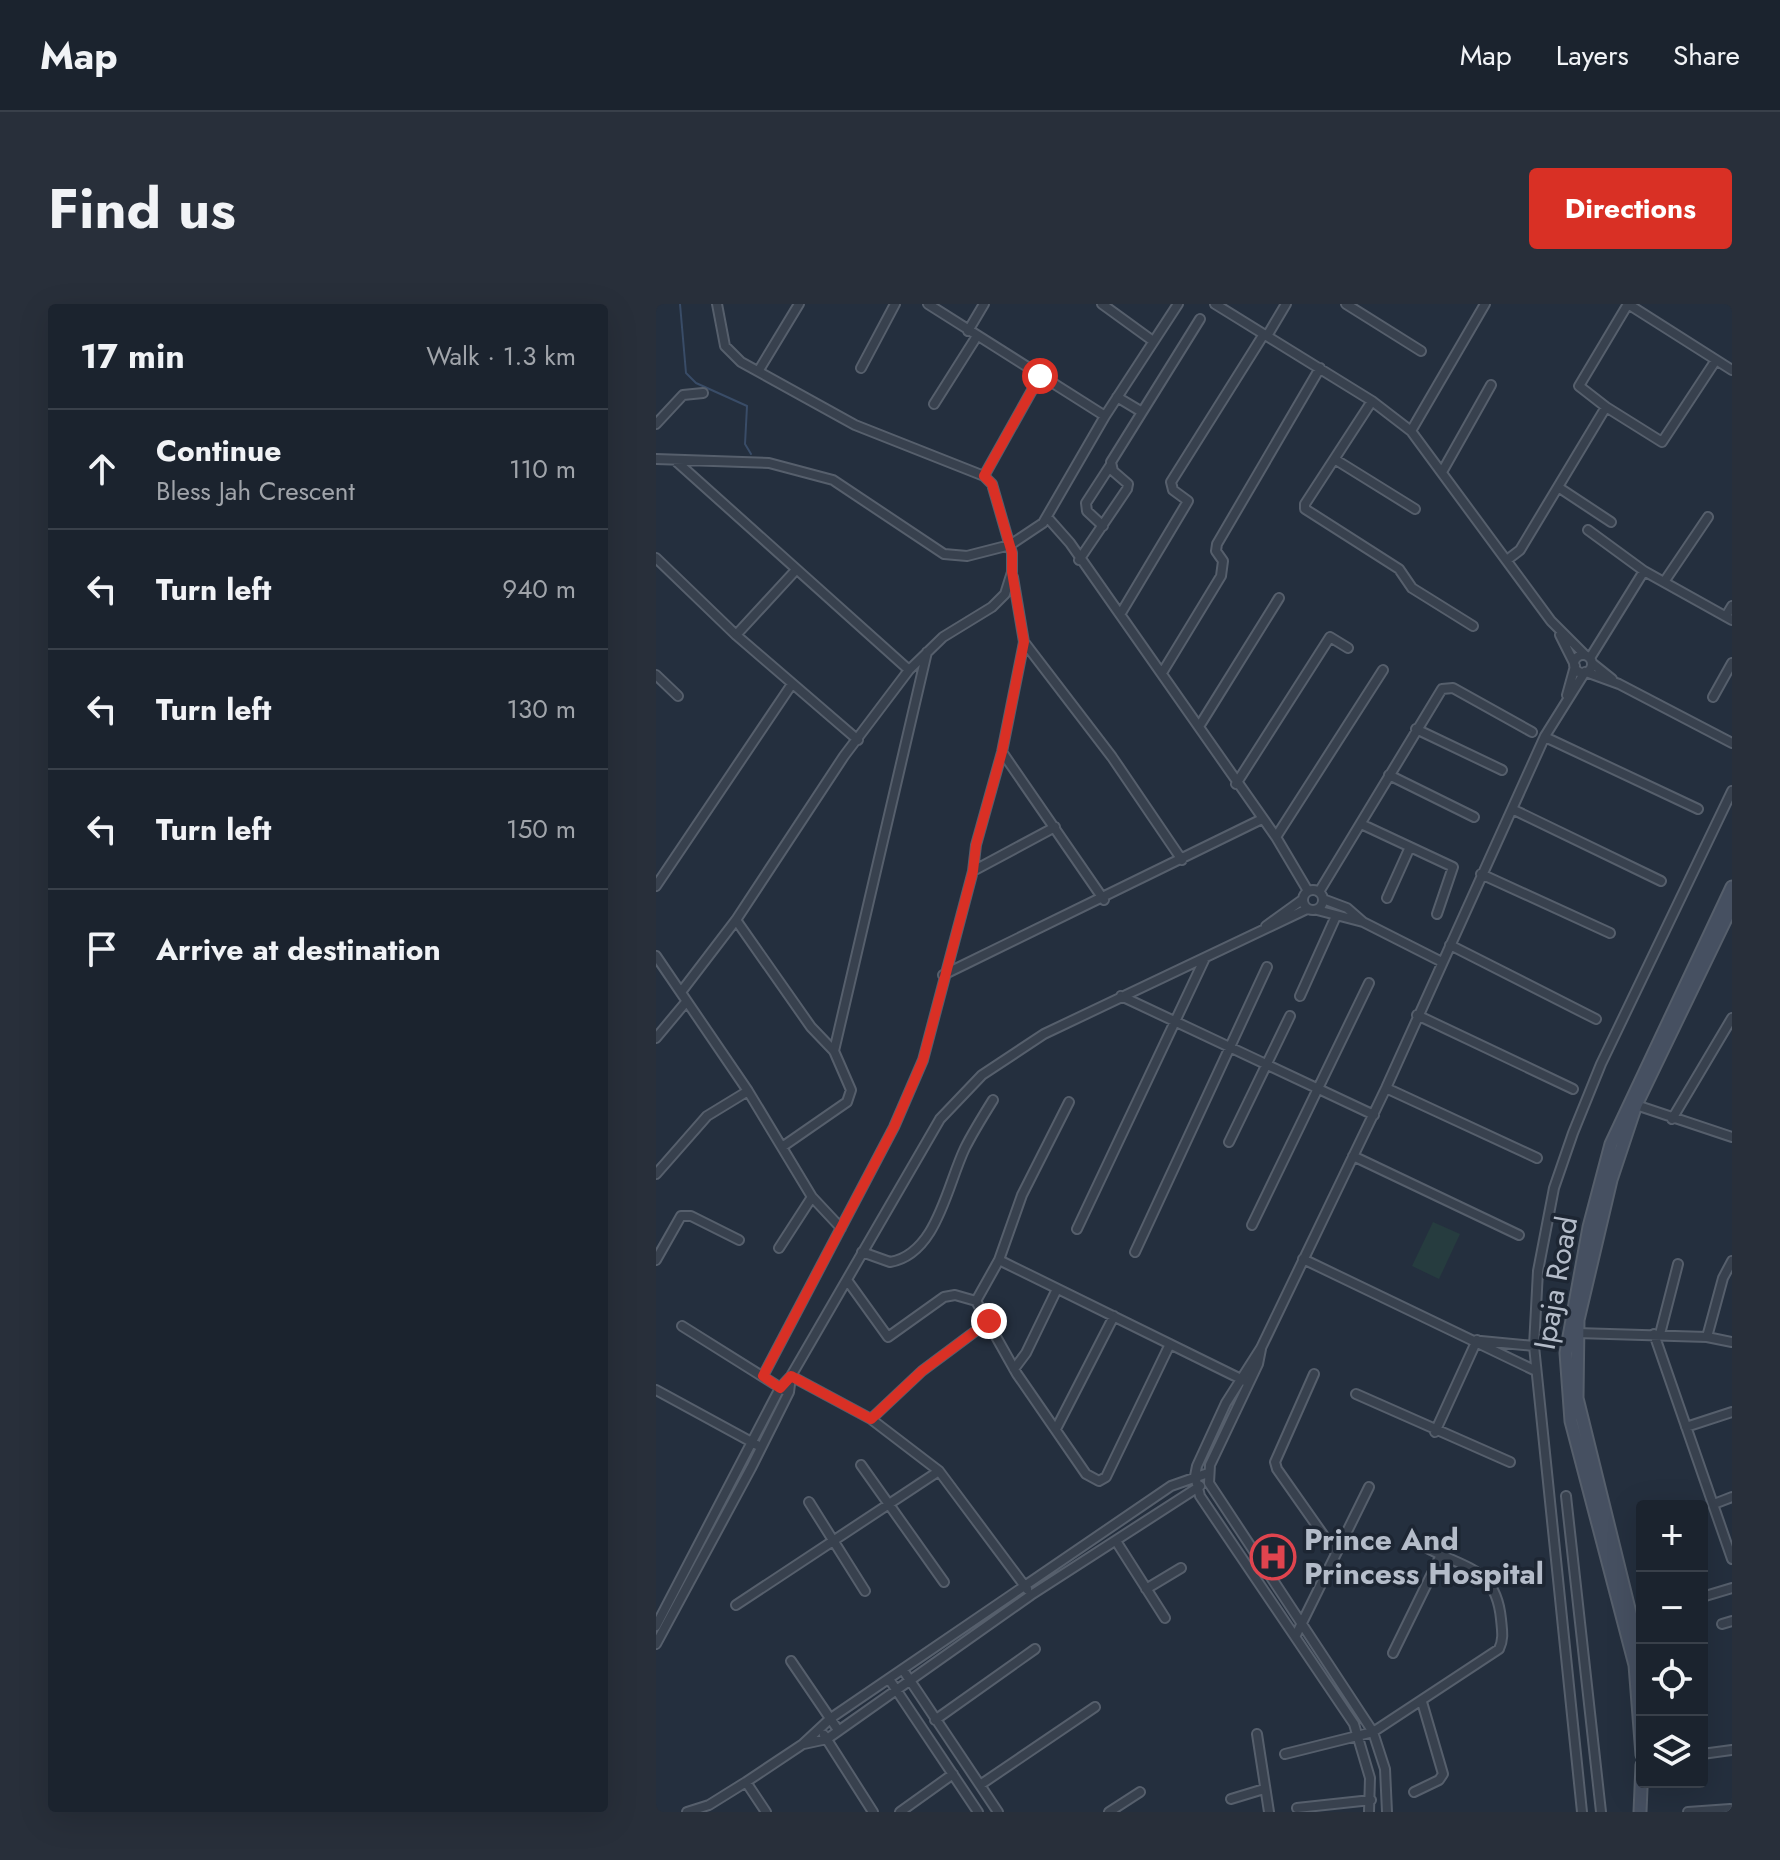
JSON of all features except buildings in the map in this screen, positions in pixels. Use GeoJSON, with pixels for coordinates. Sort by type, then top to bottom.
{"type":"FeatureCollection","features":[{"type":"Feature","properties":{"kind":"main road","name":"Ipaja Road"},"geometry":{"type":"LineString","coordinates":[[1636,1615],[1612,1562],[1571,1421],[1566,1380],[1569,1328],[1624,1111],[1732,887]]}},
{"type":"Feature","properties":{"kind":"main road","name":"Ipaja Road"},"geometry":{"type":"LineString","coordinates":[[1639,1716],[1635,1665],[1577,1398],[1577,1333],[1606,1178],[1636,1105],[1732,906]]}},
{"type":"Feature","properties":{"kind":"main road"},"geometry":{"type":"LineString","coordinates":[[1640,1812],[1641,1788]]}},
{"type":"Feature","properties":{"kind":"main road"},"geometry":{"type":"LineString","coordinates":[[1647,1812],[1649,1788]]}},
{"type":"Feature","properties":{"kind":"street"},"geometry":{"type":"LineString","coordinates":[[717,304],[725,346],[741,362],[855,425],[984,476],[992,484],[1010,545],[1024,642],[1002,752],[923,1060],[894,1127],[763,1376]]}},
{"type":"Feature","properties":{"kind":"street"},"geometry":{"type":"LineString","coordinates":[[759,370],[799,304]]}},
{"type":"Feature","properties":{"kind":"street"},"geometry":{"type":"LineString","coordinates":[[861,368],[895,304]]}},
{"type":"Feature","properties":{"kind":"street"},"geometry":{"type":"LineString","coordinates":[[928,304],[1105,416]]}},
{"type":"Feature","properties":{"kind":"street"},"geometry":{"type":"LineString","coordinates":[[968,331],[984,304]]}},
{"type":"Feature","properties":{"kind":"street"},"geometry":{"type":"LineString","coordinates":[[1102,304],[1153,341]]}},
{"type":"Feature","properties":{"kind":"street"},"geometry":{"type":"LineString","coordinates":[[656,459],[769,463],[833,480],[944,554],[967,556],[1010,545],[1038,528],[1047,517],[1105,416],[1178,304]]}},
{"type":"Feature","properties":{"kind":"street"},"geometry":{"type":"LineString","coordinates":[[1215,304],[1372,401],[1411,431],[1558,631],[1588,664]]}},
{"type":"Feature","properties":{"kind":"street"},"geometry":{"type":"LineString","coordinates":[[1121,613],[1188,501],[1173,490],[1171,482],[1286,304]]}},
{"type":"Feature","properties":{"kind":"street"},"geometry":{"type":"LineString","coordinates":[[1346,304],[1421,351]]}},
{"type":"Feature","properties":{"kind":"street"},"geometry":{"type":"LineString","coordinates":[[1411,431],[1485,304]]}},
{"type":"Feature","properties":{"kind":"street"},"geometry":{"type":"LineString","coordinates":[[1716,360],[1662,442],[1579,386],[1628,304],[1732,370]]}},
{"type":"Feature","properties":{"kind":"street"},"geometry":{"type":"LineString","coordinates":[[1103,526],[1087,511],[1086,503],[1200,319]]}},
{"type":"Feature","properties":{"kind":"street"},"geometry":{"type":"LineString","coordinates":[[934,404],[977,336]]}},
{"type":"Feature","properties":{"kind":"street"},"geometry":{"type":"LineString","coordinates":[[1162,673],[1221,576],[1223,561],[1216,551],[1217,544],[1320,368]]}},
{"type":"Feature","properties":{"kind":"street"},"geometry":{"type":"LineString","coordinates":[[984,476],[1040,376]]}},
{"type":"Feature","properties":{"kind":"street"},"geometry":{"type":"LineString","coordinates":[[1442,472],[1491,385]]}},
{"type":"Feature","properties":{"kind":"street"},"geometry":{"type":"LineString","coordinates":[[656,424],[683,395],[703,393]]}},
{"type":"Feature","properties":{"kind":"street"},"geometry":{"type":"LineString","coordinates":[[1117,397],[1142,412]]}},
{"type":"Feature","properties":{"kind":"street"},"geometry":{"type":"LineString","coordinates":[[1372,401],[1305,504],[1305,509],[1399,569],[1412,588],[1473,626]]}},
{"type":"Feature","properties":{"kind":"street"},"geometry":{"type":"LineString","coordinates":[[1507,560],[1520,550],[1606,407]]}},
{"type":"Feature","properties":{"kind":"street"},"geometry":{"type":"LineString","coordinates":[[1336,460],[1415,509]]}},
{"type":"Feature","properties":{"kind":"street"},"geometry":{"type":"LineString","coordinates":[[676,461],[795,571],[909,670]]}},
{"type":"Feature","properties":{"kind":"street"},"geometry":{"type":"LineString","coordinates":[[1079,560],[1127,489],[1128,484],[1110,466]]}},
{"type":"Feature","properties":{"kind":"street"},"geometry":{"type":"LineString","coordinates":[[1558,487],[1611,522]]}},
{"type":"Feature","properties":{"kind":"street"},"geometry":{"type":"LineString","coordinates":[[1047,517],[1070,543],[1079,560],[1121,613],[1200,725],[1236,784],[1276,837],[1308,891],[1347,908],[1363,922]]}},
{"type":"Feature","properties":{"kind":"street"},"geometry":{"type":"LineString","coordinates":[[1664,582],[1708,517]]}},
{"type":"Feature","properties":{"kind":"street"},"geometry":{"type":"LineString","coordinates":[[1588,530],[1644,571],[1729,618],[1732,606]]}},
{"type":"Feature","properties":{"kind":"street"},"geometry":{"type":"LineString","coordinates":[[656,558],[736,635],[858,740]]}},
{"type":"Feature","properties":{"kind":"street"},"geometry":{"type":"LineString","coordinates":[[736,635],[795,571]]}},
{"type":"Feature","properties":{"kind":"street"},"geometry":{"type":"LineString","coordinates":[[1369,1812],[1370,1778],[1361,1738],[1196,1487],[1195,1476],[1204,1448],[1245,1380],[1374,1115],[1545,737],[1644,571]]}},
{"type":"Feature","properties":{"kind":"street"},"geometry":{"type":"LineString","coordinates":[[681,992],[736,920],[909,670],[959,626],[992,607],[1005,594],[1012,572]]}},
{"type":"Feature","properties":{"kind":"street"},"geometry":{"type":"LineString","coordinates":[[1200,725],[1279,598]]}},
{"type":"Feature","properties":{"kind":"street"},"geometry":{"type":"LineString","coordinates":[[1558,631],[1574,664]]}},
{"type":"Feature","properties":{"kind":"street"},"geometry":{"type":"LineString","coordinates":[[1236,784],[1330,637],[1348,648]]}},
{"type":"Feature","properties":{"kind":"street"},"geometry":{"type":"LineString","coordinates":[[1024,642],[1112,757],[1182,860]]}},
{"type":"Feature","properties":{"kind":"street"},"geometry":{"type":"LineString","coordinates":[[834,1051],[927,651]]}},
{"type":"Feature","properties":{"kind":"street"},"geometry":{"type":"LineString","coordinates":[[1566,700],[1574,664],[1579,656],[1619,684],[1732,743]]}},
{"type":"Feature","properties":{"kind":"street"},"geometry":{"type":"LineString","coordinates":[[1713,697],[1732,663]]}},
{"type":"Feature","properties":{"kind":"street"},"geometry":{"type":"LineString","coordinates":[[1574,664],[1588,664]]}},
{"type":"Feature","properties":{"kind":"street"},"geometry":{"type":"LineString","coordinates":[[1276,837],[1383,670]]}},
{"type":"Feature","properties":{"kind":"street"},"geometry":{"type":"LineString","coordinates":[[656,675],[678,696]]}},
{"type":"Feature","properties":{"kind":"street"},"geometry":{"type":"LineString","coordinates":[[656,886],[792,684]]}},
{"type":"Feature","properties":{"kind":"street"},"geometry":{"type":"LineString","coordinates":[[1317,910],[1321,896],[1361,824],[1442,689],[1447,687],[1532,732]]}},
{"type":"Feature","properties":{"kind":"street"},"geometry":{"type":"LineString","coordinates":[[1416,729],[1502,770]]}},
{"type":"Feature","properties":{"kind":"street"},"geometry":{"type":"LineString","coordinates":[[1545,737],[1698,809]]}},
{"type":"Feature","properties":{"kind":"street"},"geometry":{"type":"LineString","coordinates":[[1002,752],[1104,900]]}},
{"type":"Feature","properties":{"kind":"street"},"geometry":{"type":"LineString","coordinates":[[1389,775],[1474,817]]}},
{"type":"Feature","properties":{"kind":"street"},"geometry":{"type":"LineString","coordinates":[[1582,1812],[1536,1371],[1534,1346],[1538,1271],[1554,1188],[1601,1064],[1732,791]]}},
{"type":"Feature","properties":{"kind":"street"},"geometry":{"type":"LineString","coordinates":[[1512,809],[1661,881]]}},
{"type":"Feature","properties":{"kind":"street"},"geometry":{"type":"LineString","coordinates":[[943,975],[1104,900],[1262,819]]}},
{"type":"Feature","properties":{"kind":"street"},"geometry":{"type":"LineString","coordinates":[[1361,824],[1455,871],[1437,914]]}},
{"type":"Feature","properties":{"kind":"street"},"geometry":{"type":"LineString","coordinates":[[973,871],[1055,827]]}},
{"type":"Feature","properties":{"kind":"street"},"geometry":{"type":"LineString","coordinates":[[1387,898],[1410,847]]}},
{"type":"Feature","properties":{"kind":"street"},"geometry":{"type":"LineString","coordinates":[[1481,874],[1610,933]]}},
{"type":"Feature","properties":{"kind":"street"},"geometry":{"type":"LineString","coordinates":[[1265,926],[1302,900],[1308,891]]}},
{"type":"Feature","properties":{"kind":"street"},"geometry":{"type":"LineString","coordinates":[[1302,900],[1307,909]]}},
{"type":"Feature","properties":{"kind":"street"},"geometry":{"type":"LineString","coordinates":[[656,1644],[674,1600],[758,1445],[791,1376],[862,1252],[940,1119],[982,1075],[1044,1034],[1265,926],[1307,909],[1363,922],[1442,962]]}},
{"type":"Feature","properties":{"kind":"street"},"geometry":{"type":"LineString","coordinates":[[1300,996],[1336,916]]}},
{"type":"Feature","properties":{"kind":"street"},"geometry":{"type":"LineString","coordinates":[[736,920],[811,1027],[834,1051],[850,1096],[782,1147]]}},
{"type":"Feature","properties":{"kind":"street"},"geometry":{"type":"LineString","coordinates":[[1450,945],[1596,1019]]}},
{"type":"Feature","properties":{"kind":"street"},"geometry":{"type":"LineString","coordinates":[[1077,1229],[1206,957]]}},
{"type":"Feature","properties":{"kind":"street"},"geometry":{"type":"LineString","coordinates":[[658,963],[748,1091],[812,1197],[841,1228]]}},
{"type":"Feature","properties":{"kind":"street"},"geometry":{"type":"LineString","coordinates":[[1135,1252],[1233,1047],[1267,967]]}},
{"type":"Feature","properties":{"kind":"street"},"geometry":{"type":"LineString","coordinates":[[1252,1225],[1369,983]]}},
{"type":"Feature","properties":{"kind":"street"},"geometry":{"type":"LineString","coordinates":[[1121,996],[1267,1062],[1374,1115]]}},
{"type":"Feature","properties":{"kind":"street"},"geometry":{"type":"LineString","coordinates":[[656,1038],[686,1002]]}},
{"type":"Feature","properties":{"kind":"street"},"geometry":{"type":"LineString","coordinates":[[1417,1015],[1573,1089]]}},
{"type":"Feature","properties":{"kind":"street"},"geometry":{"type":"LineString","coordinates":[[1229,1142],[1290,1016]]}},
{"type":"Feature","properties":{"kind":"street"},"geometry":{"type":"LineString","coordinates":[[1672,1119],[1730,1024]]}},
{"type":"Feature","properties":{"kind":"street"},"geometry":{"type":"LineString","coordinates":[[1386,1088],[1537,1158]]}},
{"type":"Feature","properties":{"kind":"street"},"geometry":{"type":"LineString","coordinates":[[656,1174],[707,1116],[748,1091]]}},
{"type":"Feature","properties":{"kind":"street"},"geometry":{"type":"LineString","coordinates":[[862,1252],[890,1262],[913,1253],[935,1223],[965,1147],[993,1100]]}},
{"type":"Feature","properties":{"kind":"street"},"geometry":{"type":"LineString","coordinates":[[976,1301],[999,1260],[1022,1195],[1069,1102]]}},
{"type":"Feature","properties":{"kind":"street"},"geometry":{"type":"LineString","coordinates":[[1636,1105],[1732,1137]]}},
{"type":"Feature","properties":{"kind":"street"},"geometry":{"type":"LineString","coordinates":[[1353,1156],[1519,1235]]}},
{"type":"Feature","properties":{"kind":"street"},"geometry":{"type":"LineString","coordinates":[[779,1248],[812,1197]]}},
{"type":"Feature","properties":{"kind":"street"},"geometry":{"type":"LineString","coordinates":[[656,1260],[681,1216],[691,1216],[739,1240]]}},
{"type":"Feature","properties":{"kind":"street"},"geometry":{"type":"LineString","coordinates":[[1303,1259],[1536,1371]]}},
{"type":"Feature","properties":{"kind":"street"},"geometry":{"type":"LineString","coordinates":[[999,1260],[1245,1380]]}},
{"type":"Feature","properties":{"kind":"street"},"geometry":{"type":"LineString","coordinates":[[1707,1337],[1723,1278],[1732,1261]]}},
{"type":"Feature","properties":{"kind":"street"},"geometry":{"type":"LineString","coordinates":[[1678,1264],[1657,1334],[1732,1559]]}},
{"type":"Feature","properties":{"kind":"street"},"geometry":{"type":"LineString","coordinates":[[847,1280],[888,1337],[944,1297],[955,1295],[976,1301],[1014,1369],[1086,1474],[1099,1481],[1106,1477],[1170,1344]]}},
{"type":"Feature","properties":{"kind":"street"},"geometry":{"type":"LineString","coordinates":[[1014,1369],[1026,1353],[1057,1289]]}},
{"type":"Feature","properties":{"kind":"street"},"geometry":{"type":"LineString","coordinates":[[1056,1429],[1114,1316]]}},
{"type":"Feature","properties":{"kind":"street"},"geometry":{"type":"LineString","coordinates":[[871,1419],[922,1371],[989,1321]]}},
{"type":"Feature","properties":{"kind":"street"},"geometry":{"type":"LineString","coordinates":[[682,1326],[784,1390]]}},
{"type":"Feature","properties":{"kind":"street"},"geometry":{"type":"LineString","coordinates":[[1577,1333],[1657,1334],[1732,1342]]}},
{"type":"Feature","properties":{"kind":"street"},"geometry":{"type":"LineString","coordinates":[[1477,1340],[1534,1346]]}},
{"type":"Feature","properties":{"kind":"street"},"geometry":{"type":"LineString","coordinates":[[1435,1432],[1477,1340]]}},
{"type":"Feature","properties":{"kind":"street"},"geometry":{"type":"LineString","coordinates":[[1314,1374],[1275,1462],[1336,1553]]}},
{"type":"Feature","properties":{"kind":"street"},"geometry":{"type":"LineString","coordinates":[[791,1376],[871,1419],[939,1471],[1031,1595]]}},
{"type":"Feature","properties":{"kind":"street"},"geometry":{"type":"LineString","coordinates":[[803,1744],[827,1739],[1031,1595],[1209,1478],[1245,1380]]}},
{"type":"Feature","properties":{"kind":"street"},"geometry":{"type":"LineString","coordinates":[[656,1390],[758,1445]]}},
{"type":"Feature","properties":{"kind":"street"},"geometry":{"type":"LineString","coordinates":[[1356,1394],[1435,1432],[1510,1462]]}},
{"type":"Feature","properties":{"kind":"street"},"geometry":{"type":"LineString","coordinates":[[1686,1427],[1732,1412]]}},
{"type":"Feature","properties":{"kind":"street"},"geometry":{"type":"LineString","coordinates":[[861,1465],[944,1582]]}},
{"type":"Feature","properties":{"kind":"street"},"geometry":{"type":"LineString","coordinates":[[736,1605],[833,1544],[939,1471]]}},
{"type":"Feature","properties":{"kind":"street"},"geometry":{"type":"LineString","coordinates":[[687,1812],[709,1805],[746,1782],[803,1744],[831,1718],[1171,1486],[1195,1476],[1209,1478],[1373,1732],[1385,1769],[1387,1812]]}},
{"type":"Feature","properties":{"kind":"street"},"geometry":{"type":"LineString","coordinates":[[1296,1635],[1369,1487]]}},
{"type":"Feature","properties":{"kind":"street"},"geometry":{"type":"LineString","coordinates":[[1566,1496],[1601,1812]]}},
{"type":"Feature","properties":{"kind":"street"},"geometry":{"type":"LineString","coordinates":[[1714,1504],[1732,1497]]}},
{"type":"Feature","properties":{"kind":"street"},"geometry":{"type":"LineString","coordinates":[[809,1502],[865,1591]]}},
{"type":"Feature","properties":{"kind":"street"},"geometry":{"type":"LineString","coordinates":[[1116,1541],[1165,1618]]}},
{"type":"Feature","properties":{"kind":"street"},"geometry":{"type":"LineString","coordinates":[[1285,1754],[1361,1738],[1493,1656],[1503,1641],[1499,1597],[1494,1584],[1425,1547]]}},
{"type":"Feature","properties":{"kind":"street"},"geometry":{"type":"LineString","coordinates":[[1393,1653],[1441,1555]]}},
{"type":"Feature","properties":{"kind":"street"},"geometry":{"type":"LineString","coordinates":[[1146,1589],[1181,1568]]}},
{"type":"Feature","properties":{"kind":"street"},"geometry":{"type":"LineString","coordinates":[[1708,1595],[1732,1588]]}},
{"type":"Feature","properties":{"kind":"street"},"geometry":{"type":"LineString","coordinates":[[656,1626],[674,1600]]}},
{"type":"Feature","properties":{"kind":"street"},"geometry":{"type":"LineString","coordinates":[[1722,1624],[1732,1621]]}},
{"type":"Feature","properties":{"kind":"street"},"geometry":{"type":"LineString","coordinates":[[935,1720],[1035,1649]]}},
{"type":"Feature","properties":{"kind":"street"},"geometry":{"type":"LineString","coordinates":[[791,1661],[838,1730]]}},
{"type":"Feature","properties":{"kind":"street"},"geometry":{"type":"LineString","coordinates":[[903,1670],[998,1812]]}},
{"type":"Feature","properties":{"kind":"street"},"geometry":{"type":"LineString","coordinates":[[889,1679],[976,1809],[965,1812]]}},
{"type":"Feature","properties":{"kind":"street"},"geometry":{"type":"LineString","coordinates":[[1414,1792],[1439,1780],[1443,1774],[1422,1702]]}},
{"type":"Feature","properties":{"kind":"street"},"geometry":{"type":"LineString","coordinates":[[980,1785],[1095,1707]]}},
{"type":"Feature","properties":{"kind":"street"},"geometry":{"type":"LineString","coordinates":[[818,1728],[873,1812]]}},
{"type":"Feature","properties":{"kind":"street"},"geometry":{"type":"LineString","coordinates":[[1257,1734],[1269,1812]]}},
{"type":"Feature","properties":{"kind":"street"},"geometry":{"type":"LineString","coordinates":[[1708,1753],[1732,1750]]}},
{"type":"Feature","properties":{"kind":"street"},"geometry":{"type":"LineString","coordinates":[[900,1812],[953,1774]]}},
{"type":"Feature","properties":{"kind":"street"},"geometry":{"type":"LineString","coordinates":[[746,1782],[766,1812]]}},
{"type":"Feature","properties":{"kind":"street"},"geometry":{"type":"LineString","coordinates":[[1231,1799],[1264,1789]]}},
{"type":"Feature","properties":{"kind":"street"},"geometry":{"type":"LineString","coordinates":[[1109,1812],[1140,1792]]}},
{"type":"Feature","properties":{"kind":"street"},"geometry":{"type":"LineString","coordinates":[[1297,1808],[1371,1800]]}},
{"type":"Feature","properties":{"kind":"street"},"geometry":{"type":"LineString","coordinates":[[1688,1812],[1730,1809]]}},
{"type":"Feature","properties":{"kind":"green space"},"geometry":{"type":"Polygon","coordinates":[[[1433,1222],[1460,1234],[1439,1279],[1412,1266],[1433,1222]]]}},
{"type":"Feature","properties":{"kind":"waterway"},"geometry":{"type":"LineString","coordinates":[[680,304],[686,373],[696,383],[747,406],[745,444],[751,454]]}},
{"type":"Feature","properties":{"kind":"place","name":"Prince And Princess Hospital"},"geometry":{"type":"Point","coordinates":[1273,1557]}},
{"type":"Feature","properties":{"kind":"route"},"geometry":{"type":"LineString","coordinates":[[989,1321],[922,1371],[871,1419],[791,1376],[780,1388],[763,1376],[894,1127],[923,1060],[1002,752],[1024,642],[1012,572],[1012,553],[992,484],[984,476],[1040,376]]}}]}
